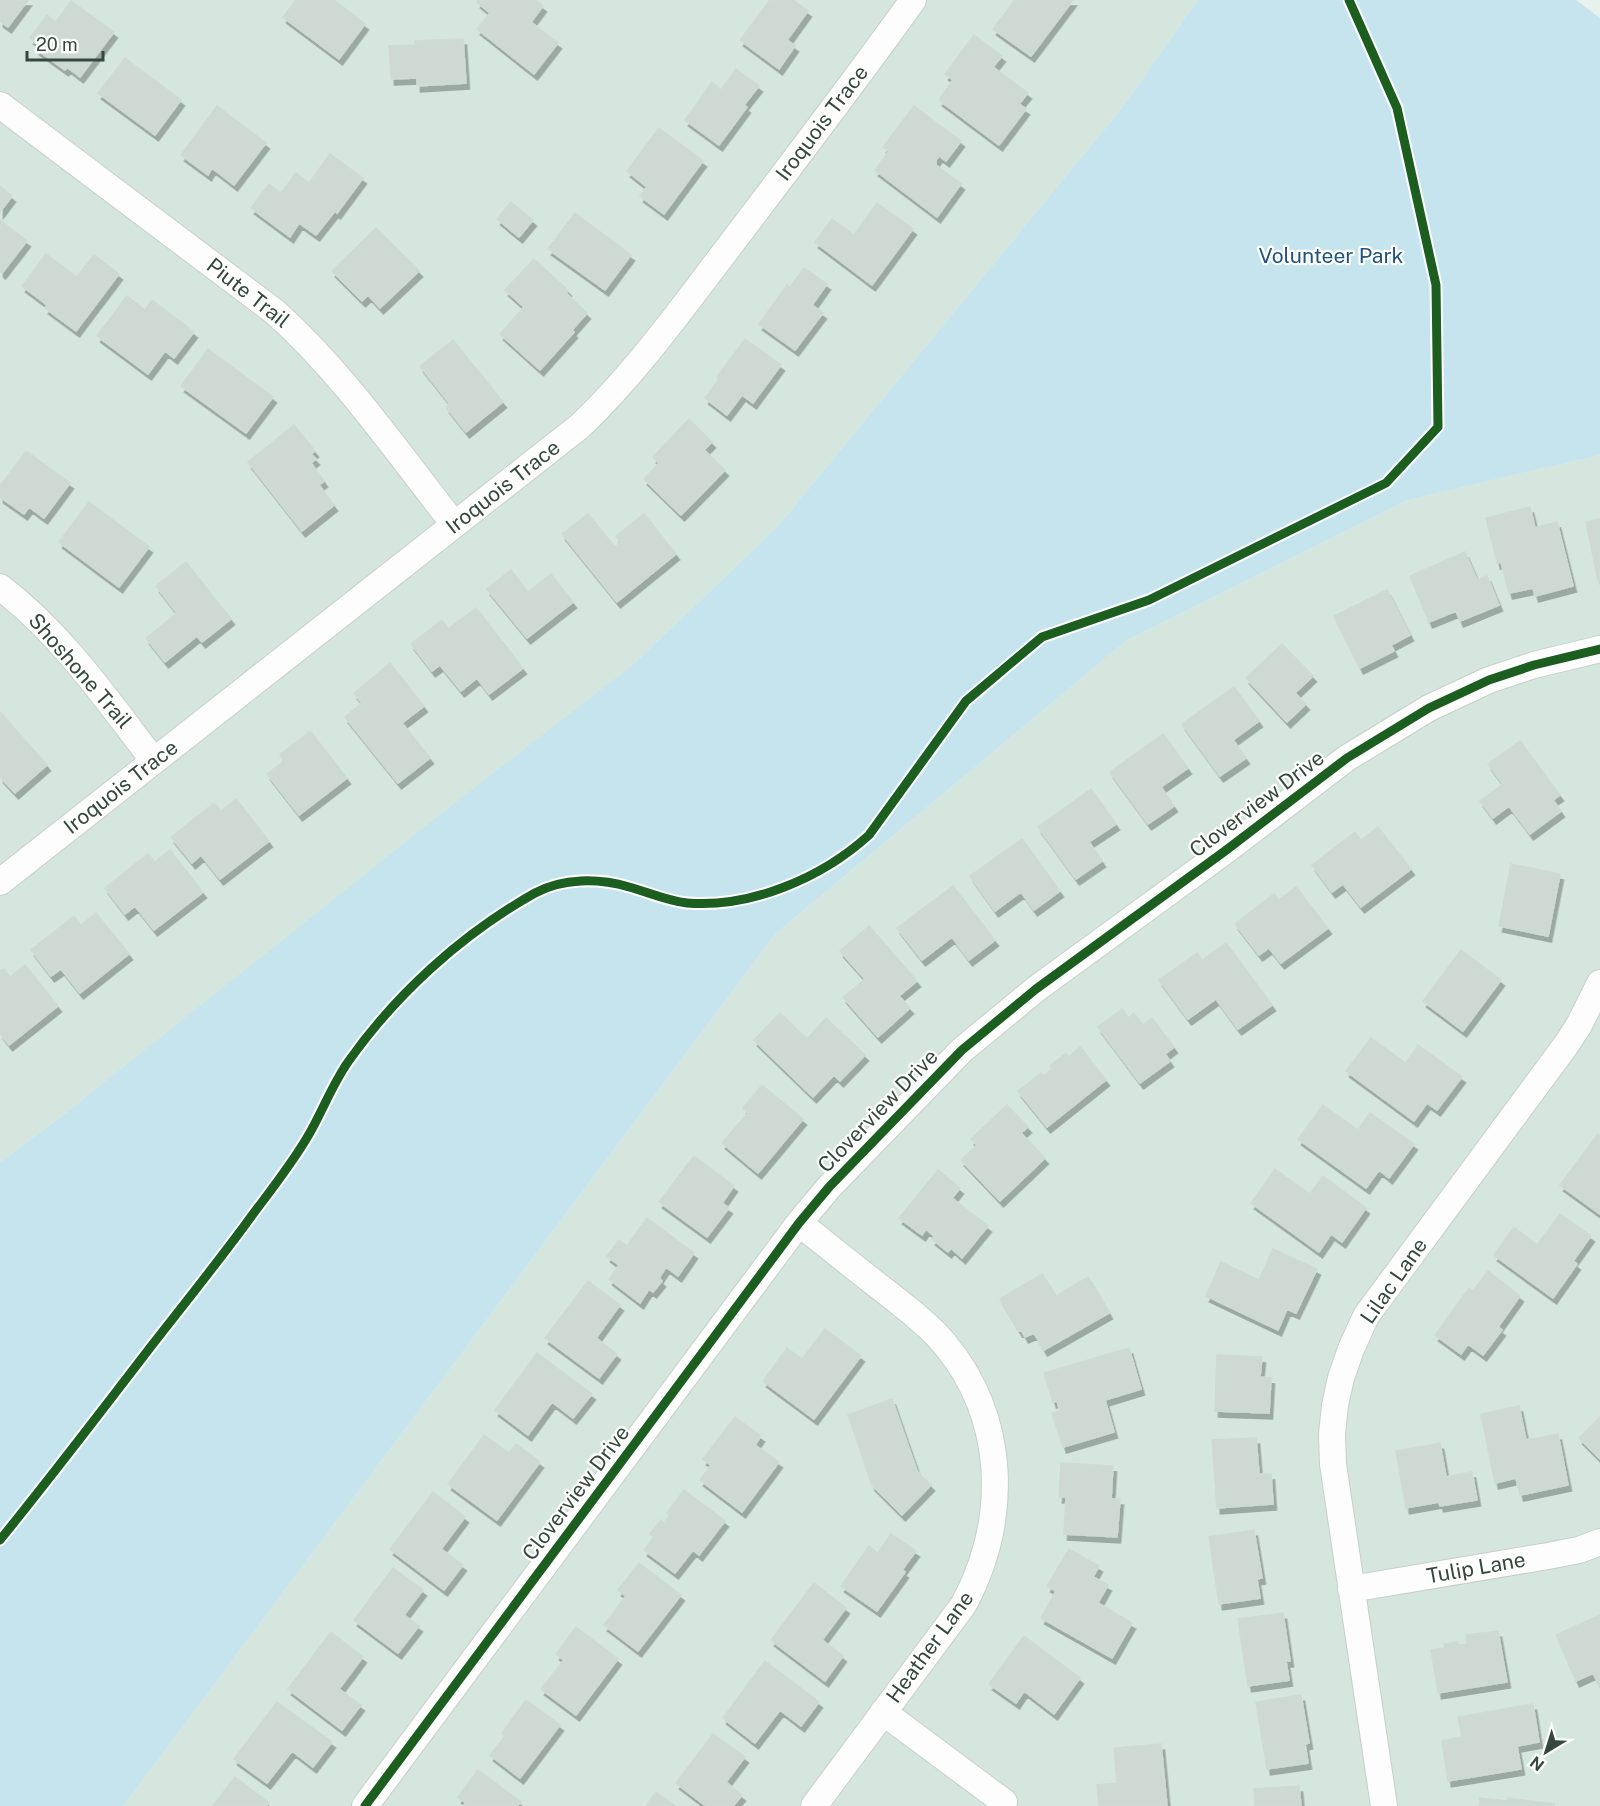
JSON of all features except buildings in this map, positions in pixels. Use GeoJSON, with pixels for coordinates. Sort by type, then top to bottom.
{"type":"FeatureCollection","features":[{"type":"Feature","properties":{"kind":"street","name":"Iroquois Trace"},"geometry":{"type":"LineString","coordinates":[[0,882],[580,426],[624,381],[854,81],[913,0]]}},
{"type":"Feature","properties":{"kind":"street","name":"Piute Trail"},"geometry":{"type":"LineString","coordinates":[[0,105],[275,312],[305,339],[335,373],[454,524]]}},
{"type":"Feature","properties":{"kind":"street","name":"Shoshone Trail"},"geometry":{"type":"LineString","coordinates":[[0,587],[64,646],[154,761]]}},
{"type":"Feature","properties":{"kind":"street","name":"Cloverview Drive"},"geometry":{"type":"LineString","coordinates":[[365,1806],[799,1223],[830,1186],[962,1050],[1036,989],[1225,851],[1347,758],[1429,708],[1489,680],[1534,665],[1600,652]]}},
{"type":"Feature","properties":{"kind":"street","name":"Lilac Lane"},"geometry":{"type":"LineString","coordinates":[[1384,1806],[1333,1464],[1332,1434],[1337,1396],[1351,1349],[1366,1316],[1566,1045],[1600,983]]}},
{"type":"Feature","properties":{"kind":"street","name":"Heather Lane"},"geometry":{"type":"LineString","coordinates":[[799,1223],[924,1322],[944,1343],[960,1365],[977,1396],[986,1422],[996,1486],[994,1518],[976,1582],[958,1612],[814,1806]]}},
{"type":"Feature","properties":{"kind":"street","name":"Tulip Lane"},"geometry":{"type":"LineString","coordinates":[[1351,1589],[1548,1556],[1579,1550],[1600,1542]]}},
{"type":"Feature","properties":{"kind":"street"},"geometry":{"type":"LineString","coordinates":[[883,1712],[1004,1802]]}},
{"type":"Feature","properties":{"kind":"shaded area"},"geometry":{"type":"Polygon","coordinates":[[[0,0],[1198,0],[1122,108],[779,525],[635,663],[0,1163],[0,0]]]}},
{"type":"Feature","properties":{"kind":"shaded area"},"geometry":{"type":"Polygon","coordinates":[[[1600,455],[1600,1806],[123,1806],[775,934],[1127,640],[1408,500],[1600,455]]]}},
{"type":"Feature","properties":{"kind":"green space","name":"Volunteer Park"},"geometry":{"type":"Polygon","coordinates":[[[1198,0],[1576,0],[1600,18],[1600,455],[1408,500],[1127,640],[775,934],[123,1806],[0,1806],[0,1163],[635,663],[779,525],[1122,108],[1198,0]]]}},
{"type":"Feature","properties":{"kind":"cycle path"},"geometry":{"type":"LineString","coordinates":[[0,1540],[278,1181],[308,1136],[342,1071],[367,1037],[409,989],[456,947],[508,909],[535,893],[557,884],[581,881],[605,882],[680,902],[711,903],[736,901],[760,895],[808,877],[869,835],[966,701],[1042,637],[1149,600],[1386,483],[1438,427],[1436,285],[1397,108],[1349,0]]}},
{"type":"Feature","properties":{"kind":"cycle path"},"geometry":{"type":"LineString","coordinates":[[365,1806],[799,1223],[830,1186],[962,1050],[1036,989],[1225,851],[1347,758],[1429,708],[1489,680],[1534,665],[1600,649]]}}]}
